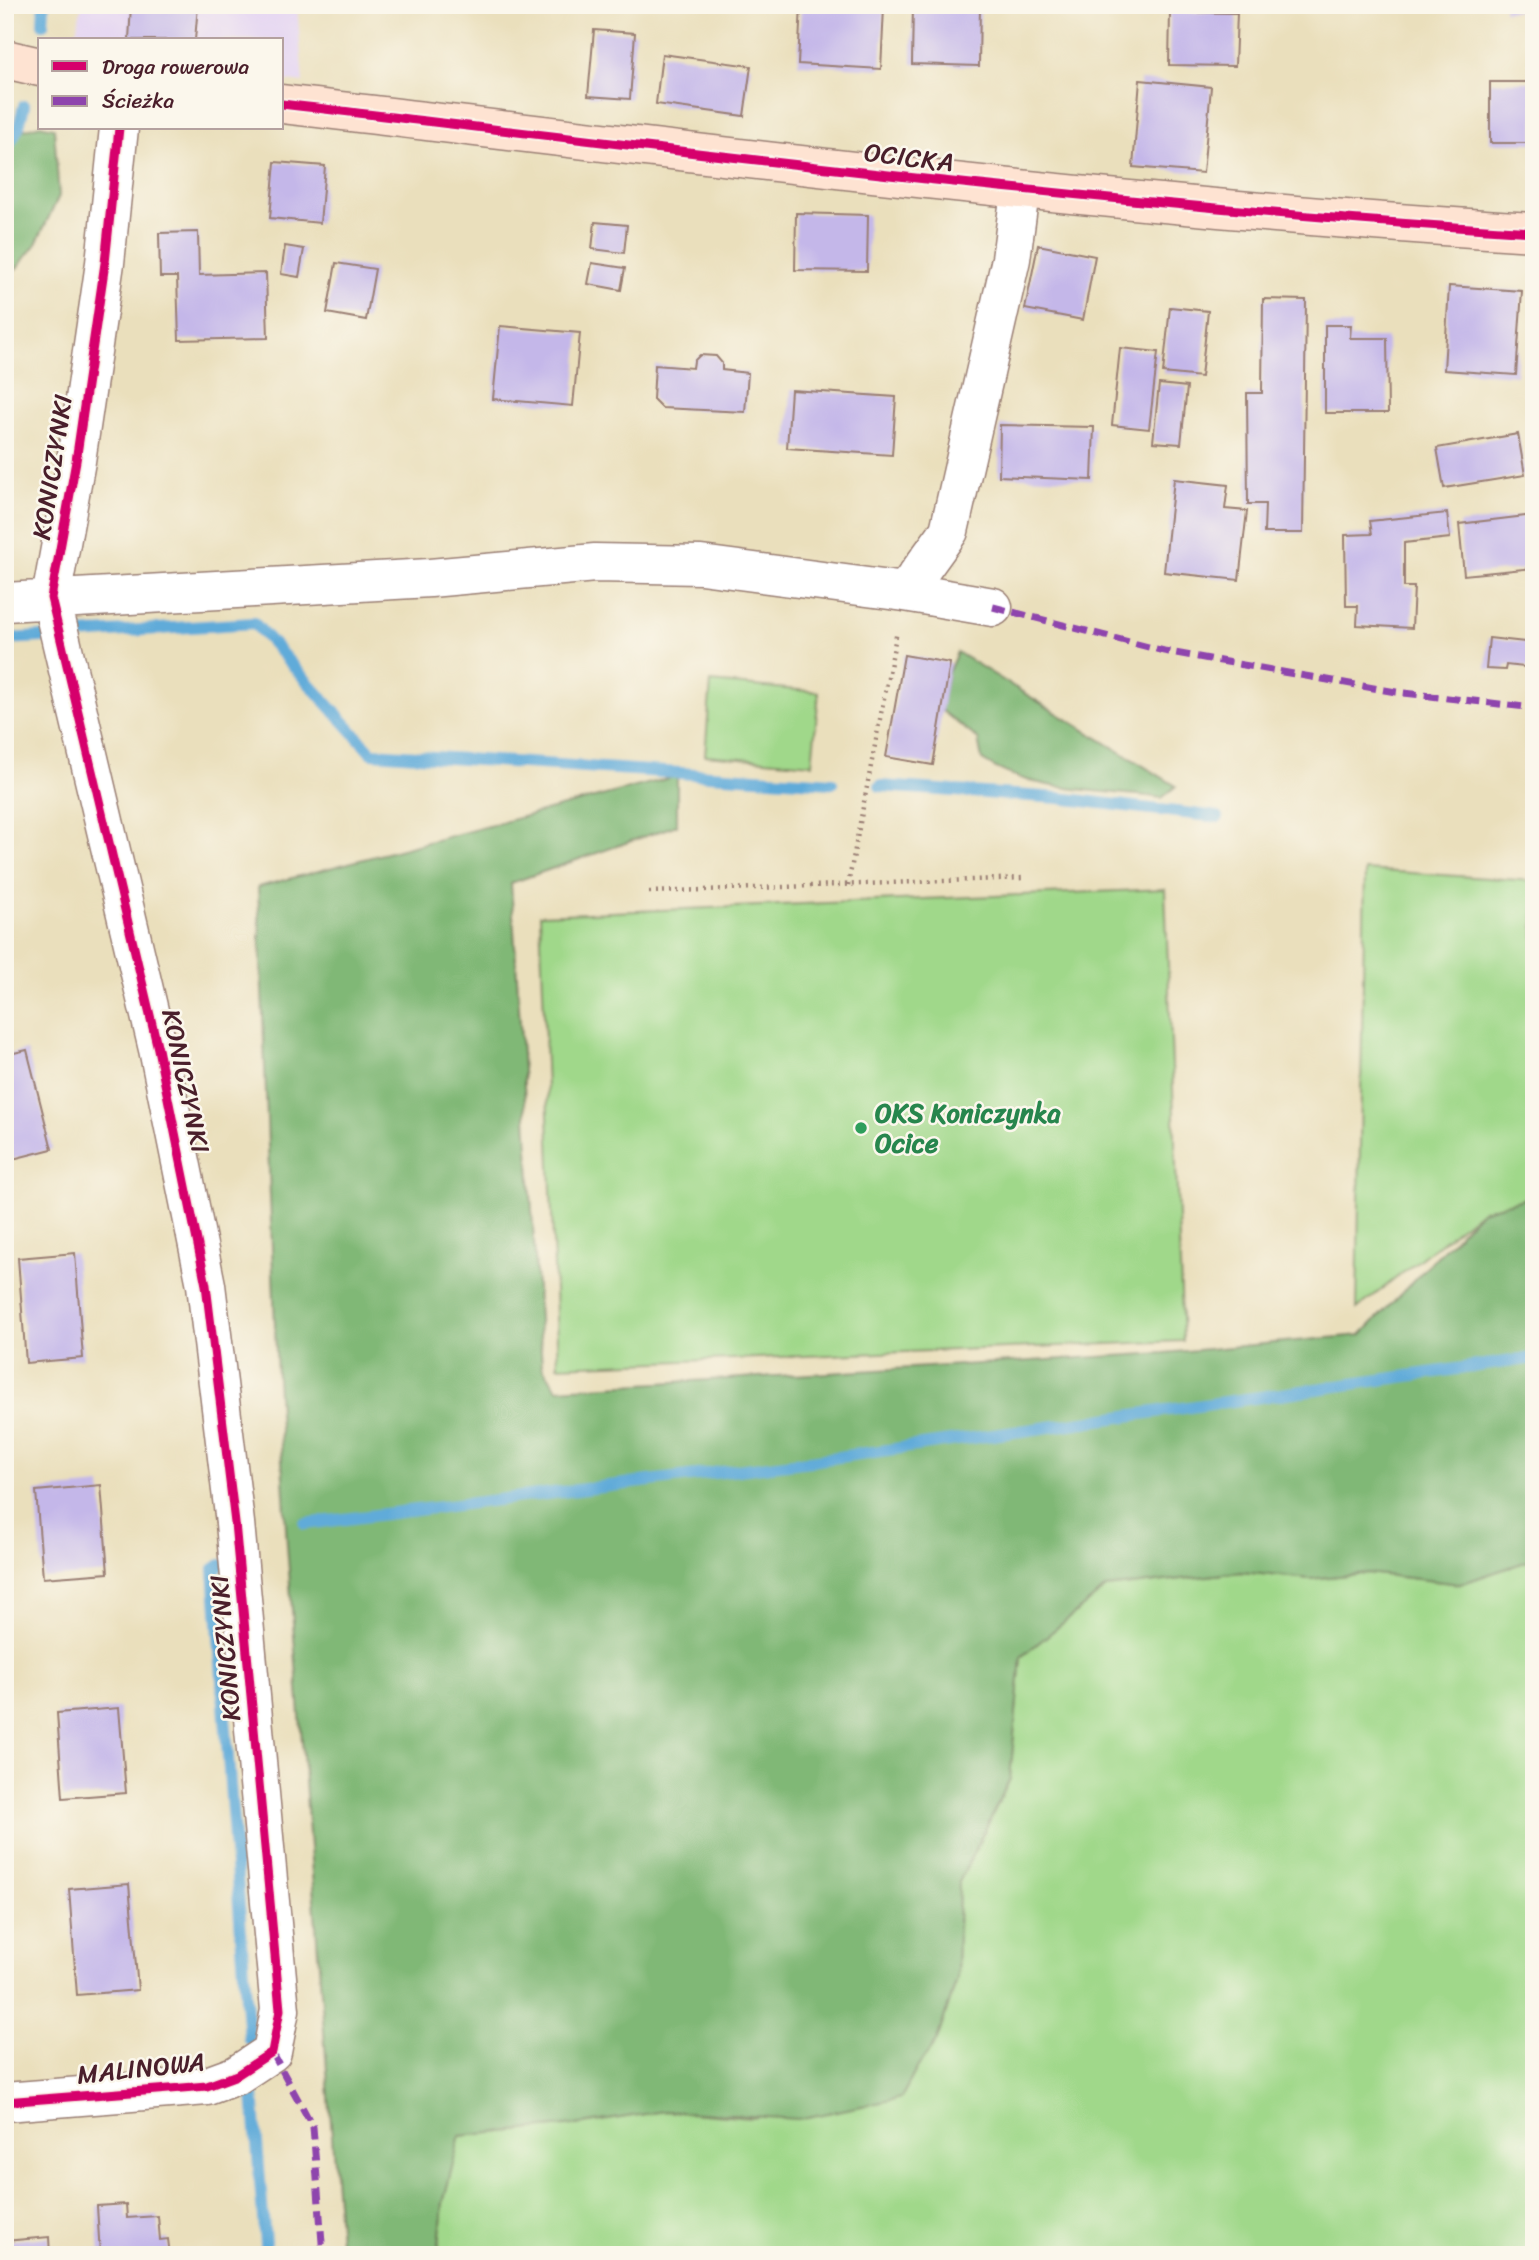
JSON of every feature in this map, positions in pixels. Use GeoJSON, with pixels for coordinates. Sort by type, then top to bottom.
{"type":"FeatureCollection","features":[{"type":"Feature","properties":{"kind":"street"},"geometry":{"type":"LineString","coordinates":[[5,59],[38,67]]}},
{"type":"Feature","properties":{"kind":"street","name":"OCICKA"},"geometry":{"type":"LineString","coordinates":[[284,104],[1020,192],[1346,221],[1534,232]]}},
{"type":"Feature","properties":{"kind":"street","name":"KONICZYNKI"},"geometry":{"type":"LineString","coordinates":[[119,130],[105,263],[76,461],[51,598],[158,1049],[206,1285],[235,1523],[280,2010],[272,2052]]}},
{"type":"Feature","properties":{"kind":"street"},"geometry":{"type":"LineString","coordinates":[[905,592],[949,531],[1011,259],[1020,192]]}},
{"type":"Feature","properties":{"kind":"street"},"geometry":{"type":"LineString","coordinates":[[5,602],[430,578],[595,564],[701,565],[905,592],[993,607]]}},
{"type":"Feature","properties":{"kind":"street","name":"MALINOWA"},"geometry":{"type":"LineString","coordinates":[[5,2102],[207,2086],[237,2075],[272,2052]]}},
{"type":"Feature","properties":{"kind":"path"},"geometry":{"type":"LineString","coordinates":[[848,885],[905,592]]}},
{"type":"Feature","properties":{"kind":"path"},"geometry":{"type":"LineString","coordinates":[[649,892],[1024,878]]}},
{"type":"Feature","properties":{"kind":"shaded area"},"geometry":{"type":"Polygon","coordinates":[[[82,5],[297,5],[303,83],[284,80],[284,38],[74,38],[82,5]]]}},
{"type":"Feature","properties":{"kind":"green space"},"geometry":{"type":"Polygon","coordinates":[[[38,126],[38,130],[54,130],[59,196],[36,244],[5,283],[5,135],[38,126]]]}},
{"type":"Feature","properties":{"kind":"green space"},"geometry":{"type":"Polygon","coordinates":[[[957,652],[1176,786],[1162,798],[1046,785],[1002,771],[982,760],[978,739],[941,710],[948,673],[957,652]]]}},
{"type":"Feature","properties":{"kind":"green space"},"geometry":{"type":"Polygon","coordinates":[[[711,682],[819,692],[812,764],[705,755],[711,682]]]}},
{"type":"Feature","properties":{"kind":"green space"},"geometry":{"type":"Polygon","coordinates":[[[677,776],[677,825],[511,883],[542,1366],[557,1389],[1164,1353],[1361,1335],[1481,1211],[1534,1196],[1534,1559],[1460,1584],[1367,1573],[1310,1579],[1241,1572],[1106,1588],[1021,1657],[1010,1779],[959,1882],[957,1979],[937,2040],[917,2068],[901,2098],[798,2119],[664,2111],[576,2125],[460,2136],[443,2203],[438,2255],[341,2255],[287,1545],[277,1378],[258,887],[677,776]]]}},
{"type":"Feature","properties":{"kind":"green space"},"geometry":{"type":"Polygon","coordinates":[[[1365,870],[1534,881],[1534,1196],[1481,1211],[1357,1309],[1365,870]]]}},
{"type":"Feature","properties":{"kind":"green space","name":"OKS Koniczynka Ocice"},"geometry":{"type":"Polygon","coordinates":[[[1165,889],[1183,1341],[558,1366],[540,915],[1165,889]]]}},
{"type":"Feature","properties":{"kind":"green space"},"geometry":{"type":"Polygon","coordinates":[[[1534,1559],[1534,2255],[438,2255],[443,2203],[459,2136],[576,2125],[664,2111],[751,2118],[901,2098],[917,2068],[937,2040],[957,1979],[959,1882],[1010,1779],[1021,1657],[1106,1588],[1241,1572],[1310,1579],[1367,1573],[1460,1584],[1534,1559]]]}},
{"type":"Feature","properties":{"kind":"building"},"geometry":{"type":"Polygon","coordinates":[[[131,5],[160,5],[159,11],[166,11],[166,5],[198,5],[195,38],[129,38],[131,5]]]}},
{"type":"Feature","properties":{"kind":"building"},"geometry":{"type":"Polygon","coordinates":[[[801,5],[884,8],[881,69],[798,64],[801,5]]]}},
{"type":"Feature","properties":{"kind":"building"},"geometry":{"type":"Polygon","coordinates":[[[913,5],[980,5],[979,66],[912,64],[913,5]]]}},
{"type":"Feature","properties":{"kind":"building"},"geometry":{"type":"Polygon","coordinates":[[[1504,5],[1534,5],[1534,11],[1504,11],[1504,5]]]}},
{"type":"Feature","properties":{"kind":"building"},"geometry":{"type":"Polygon","coordinates":[[[1170,12],[1237,13],[1235,66],[1169,65],[1170,12]]]}},
{"type":"Feature","properties":{"kind":"building"},"geometry":{"type":"Polygon","coordinates":[[[594,30],[635,33],[630,99],[588,96],[594,30]]]}},
{"type":"Feature","properties":{"kind":"building"},"geometry":{"type":"Polygon","coordinates":[[[662,54],[751,66],[744,116],[656,104],[662,54]]]}},
{"type":"Feature","properties":{"kind":"building"},"geometry":{"type":"Polygon","coordinates":[[[1140,80],[1211,87],[1203,173],[1133,167],[1140,80]]]}},
{"type":"Feature","properties":{"kind":"building"},"geometry":{"type":"Polygon","coordinates":[[[1490,82],[1534,82],[1534,143],[1490,143],[1490,82]]]}},
{"type":"Feature","properties":{"kind":"building"},"geometry":{"type":"Polygon","coordinates":[[[275,162],[325,166],[320,223],[270,218],[275,162]]]}},
{"type":"Feature","properties":{"kind":"building"},"geometry":{"type":"Polygon","coordinates":[[[796,213],[868,215],[867,271],[795,270],[796,213]]]}},
{"type":"Feature","properties":{"kind":"building"},"geometry":{"type":"Polygon","coordinates":[[[595,222],[627,225],[624,253],[592,249],[595,222]]]}},
{"type":"Feature","properties":{"kind":"building"},"geometry":{"type":"Polygon","coordinates":[[[198,232],[199,275],[266,273],[268,338],[179,340],[177,277],[160,277],[159,233],[198,232]]]}},
{"type":"Feature","properties":{"kind":"building"},"geometry":{"type":"Polygon","coordinates":[[[1038,245],[1095,256],[1083,320],[1025,309],[1038,245]]]}},
{"type":"Feature","properties":{"kind":"building"},"geometry":{"type":"Polygon","coordinates":[[[285,246],[304,249],[299,277],[281,274],[285,246]]]}},
{"type":"Feature","properties":{"kind":"building"},"geometry":{"type":"Polygon","coordinates":[[[336,263],[375,269],[366,320],[327,313],[336,263]]]}},
{"type":"Feature","properties":{"kind":"building"},"geometry":{"type":"Polygon","coordinates":[[[592,263],[625,268],[621,290],[588,284],[592,263]]]}},
{"type":"Feature","properties":{"kind":"building"},"geometry":{"type":"Polygon","coordinates":[[[1449,286],[1522,291],[1516,375],[1444,370],[1449,286]]]}},
{"type":"Feature","properties":{"kind":"building"},"geometry":{"type":"Polygon","coordinates":[[[1263,299],[1306,300],[1303,533],[1264,533],[1265,504],[1248,504],[1247,393],[1262,393],[1263,299]]]}},
{"type":"Feature","properties":{"kind":"building"},"geometry":{"type":"Polygon","coordinates":[[[1170,307],[1208,311],[1201,377],[1163,373],[1170,307]]]}},
{"type":"Feature","properties":{"kind":"building"},"geometry":{"type":"Polygon","coordinates":[[[1325,325],[1351,325],[1350,338],[1387,338],[1388,413],[1325,413],[1325,325]]]}},
{"type":"Feature","properties":{"kind":"building"},"geometry":{"type":"Polygon","coordinates":[[[500,326],[580,333],[573,406],[493,399],[500,326]]]}},
{"type":"Feature","properties":{"kind":"building"},"geometry":{"type":"Polygon","coordinates":[[[1120,348],[1158,352],[1149,429],[1112,425],[1120,348]]]}},
{"type":"Feature","properties":{"kind":"building"},"geometry":{"type":"Polygon","coordinates":[[[700,355],[716,356],[722,363],[722,370],[748,373],[745,412],[662,408],[653,399],[655,365],[693,368],[694,361],[700,355]]]}},
{"type":"Feature","properties":{"kind":"building"},"geometry":{"type":"Polygon","coordinates":[[[1159,384],[1187,387],[1181,444],[1153,442],[1159,384]]]}},
{"type":"Feature","properties":{"kind":"building"},"geometry":{"type":"Polygon","coordinates":[[[791,390],[896,397],[892,455],[787,448],[791,390]]]}},
{"type":"Feature","properties":{"kind":"building"},"geometry":{"type":"Polygon","coordinates":[[[1000,425],[1094,427],[1092,480],[999,476],[1000,425]]]}},
{"type":"Feature","properties":{"kind":"building"},"geometry":{"type":"Polygon","coordinates":[[[1518,434],[1525,475],[1444,488],[1437,448],[1518,434]]]}},
{"type":"Feature","properties":{"kind":"building"},"geometry":{"type":"Polygon","coordinates":[[[1174,479],[1228,485],[1225,509],[1247,511],[1239,580],[1164,572],[1174,479]]]}},
{"type":"Feature","properties":{"kind":"building"},"geometry":{"type":"Polygon","coordinates":[[[1447,513],[1450,538],[1404,543],[1404,587],[1414,587],[1412,628],[1357,625],[1358,606],[1346,606],[1345,535],[1372,534],[1370,521],[1447,513]]]}},
{"type":"Feature","properties":{"kind":"building"},"geometry":{"type":"Polygon","coordinates":[[[1534,515],[1534,568],[1464,575],[1459,524],[1534,515]]]}},
{"type":"Feature","properties":{"kind":"building"},"geometry":{"type":"Polygon","coordinates":[[[1489,638],[1534,643],[1534,668],[1506,665],[1505,670],[1486,669],[1489,638]]]}},
{"type":"Feature","properties":{"kind":"building"},"geometry":{"type":"Polygon","coordinates":[[[904,655],[950,663],[933,765],[886,757],[904,655]]]}},
{"type":"Feature","properties":{"kind":"building"},"geometry":{"type":"Polygon","coordinates":[[[27,1050],[52,1149],[5,1161],[5,1055],[27,1050]]]}},
{"type":"Feature","properties":{"kind":"building"},"geometry":{"type":"Polygon","coordinates":[[[75,1253],[83,1358],[26,1363],[18,1258],[75,1253]]]}},
{"type":"Feature","properties":{"kind":"building"},"geometry":{"type":"Polygon","coordinates":[[[101,1485],[108,1573],[43,1578],[36,1491],[101,1485]]]}},
{"type":"Feature","properties":{"kind":"building"},"geometry":{"type":"Polygon","coordinates":[[[119,1708],[126,1793],[63,1798],[57,1713],[119,1708]]]}},
{"type":"Feature","properties":{"kind":"building"},"geometry":{"type":"Polygon","coordinates":[[[129,1884],[138,1990],[77,1995],[69,1889],[129,1884]]]}},
{"type":"Feature","properties":{"kind":"building"},"geometry":{"type":"Polygon","coordinates":[[[126,2204],[127,2218],[158,2216],[160,2240],[168,2239],[170,2255],[100,2255],[97,2206],[126,2204]]]}},
{"type":"Feature","properties":{"kind":"building"},"geometry":{"type":"Polygon","coordinates":[[[49,2237],[50,2255],[5,2255],[5,2241],[49,2237]]]}},
{"type":"Feature","properties":{"kind":"waterway"},"geometry":{"type":"LineString","coordinates":[[43,24],[44,5]]}},
{"type":"Feature","properties":{"kind":"waterway"},"geometry":{"type":"LineString","coordinates":[[5,152],[19,126],[24,106]]}},
{"type":"Feature","properties":{"kind":"waterway"},"geometry":{"type":"LineString","coordinates":[[78,634],[254,623],[372,753],[832,783]]}},
{"type":"Feature","properties":{"kind":"waterway"},"geometry":{"type":"LineString","coordinates":[[5,639],[43,637]]}},
{"type":"Feature","properties":{"kind":"waterway"},"geometry":{"type":"LineString","coordinates":[[880,786],[1059,798],[1218,817]]}},
{"type":"Feature","properties":{"kind":"waterway"},"geometry":{"type":"LineString","coordinates":[[305,1524],[810,1461],[1534,1358]]}},
{"type":"Feature","properties":{"kind":"waterway"},"geometry":{"type":"LineString","coordinates":[[221,1565],[214,1569],[249,2039]]}},
{"type":"Feature","properties":{"kind":"waterway"},"geometry":{"type":"LineString","coordinates":[[253,2093],[266,2255]]}},
{"type":"Feature","properties":{"kind":"marked path"},"geometry":{"type":"LineString","coordinates":[[993,607],[1164,651],[1396,692],[1534,708]]}},
{"type":"Feature","properties":{"kind":"marked path"},"geometry":{"type":"LineString","coordinates":[[272,2052],[313,2127],[323,2255]]}},
{"type":"Feature","properties":{"kind":"cycle path"},"geometry":{"type":"LineString","coordinates":[[284,104],[907,177],[1220,208],[1534,232]]}},
{"type":"Feature","properties":{"kind":"cycle path"},"geometry":{"type":"LineString","coordinates":[[5,2102],[207,2086],[237,2075],[272,2052],[280,2010],[235,1523],[206,1285],[158,1049],[51,598],[76,461],[105,263],[119,130]]}},
{"type":"Feature","properties":{"kind":"place","name":"OKS Koniczynka Ocice"},"geometry":{"type":"Point","coordinates":[861,1128]}}]}
